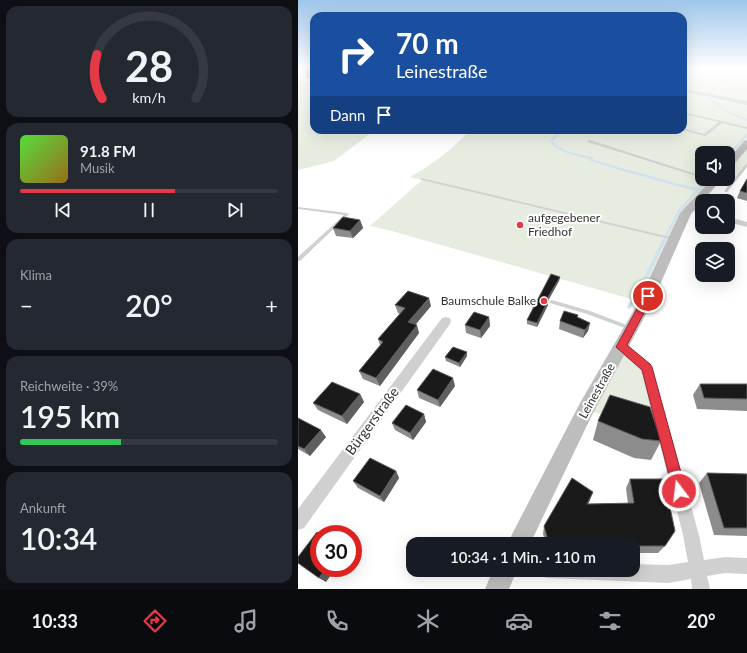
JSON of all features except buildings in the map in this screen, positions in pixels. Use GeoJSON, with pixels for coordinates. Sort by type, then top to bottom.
{"type":"FeatureCollection","features":[{"type":"Feature","properties":{"kind":"main road"},"geometry":{"type":"LineString","coordinates":[[735,159],[745,148]]}},
{"type":"Feature","properties":{"kind":"main road","name":"Leinestraße"},"geometry":{"type":"LineString","coordinates":[[522,537],[586,410],[631,329],[669,238],[708,186]]}},
{"type":"Feature","properties":{"kind":"main road"},"geometry":{"type":"LineString","coordinates":[[496,589],[502,577]]}},
{"type":"Feature","properties":{"kind":"street"},"geometry":{"type":"LineString","coordinates":[[710,95],[747,103]]}},
{"type":"Feature","properties":{"kind":"street"},"geometry":{"type":"LineString","coordinates":[[691,207],[695,209]]}},
{"type":"Feature","properties":{"kind":"street"},"geometry":{"type":"LineString","coordinates":[[735,221],[747,225]]}},
{"type":"Feature","properties":{"kind":"street","name":"Bürgerstraße"},"geometry":{"type":"LineString","coordinates":[[298,522],[446,321]]}},
{"type":"Feature","properties":{"kind":"street"},"geometry":{"type":"LineString","coordinates":[[621,347],[646,367],[691,535],[701,589]]}},
{"type":"Feature","properties":{"kind":"street"},"geometry":{"type":"LineString","coordinates":[[640,573],[668,574],[725,565],[747,566]]}},
{"type":"Feature","properties":{"kind":"lane"},"geometry":{"type":"LineString","coordinates":[[687,113],[747,128]]}},
{"type":"Feature","properties":{"kind":"lane"},"geometry":{"type":"LineString","coordinates":[[687,130],[705,135],[721,122]]}},
{"type":"Feature","properties":{"kind":"lane"},"geometry":{"type":"LineString","coordinates":[[588,141],[695,175]]}},
{"type":"Feature","properties":{"kind":"lane"},"geometry":{"type":"LineString","coordinates":[[735,180],[747,166]]}},
{"type":"Feature","properties":{"kind":"lane"},"geometry":{"type":"LineString","coordinates":[[422,179],[669,238]]}},
{"type":"Feature","properties":{"kind":"lane"},"geometry":{"type":"LineString","coordinates":[[726,191],[730,186]]}},
{"type":"Feature","properties":{"kind":"lane"},"geometry":{"type":"LineString","coordinates":[[298,208],[347,214],[298,260]]}},
{"type":"Feature","properties":{"kind":"lane"},"geometry":{"type":"LineString","coordinates":[[552,302],[588,312],[631,329]]}},
{"type":"Feature","properties":{"kind":"shaded area"},"geometry":{"type":"Polygon","coordinates":[[[298,95],[310,95],[310,134],[370,134],[334,161],[298,170],[298,95]]]}},
{"type":"Feature","properties":{"kind":"shaded area"},"geometry":{"type":"Polygon","coordinates":[[[687,95],[747,95],[747,165],[735,180],[735,146],[695,146],[695,186],[710,186],[703,194],[695,194],[695,203],[691,207],[645,303],[370,226],[422,180],[410,177],[442,156],[466,134],[687,134],[687,95]]]}},
{"type":"Feature","properties":{"kind":"shaded area"},"geometry":{"type":"Polygon","coordinates":[[[621,347],[646,367],[664,433],[586,410],[621,347]]]}},
{"type":"Feature","properties":{"kind":"waterway"},"geometry":{"type":"LineString","coordinates":[[709,98],[731,114]]}},
{"type":"Feature","properties":{"kind":"waterway"},"geometry":{"type":"LineString","coordinates":[[730,113],[747,120]]}},
{"type":"Feature","properties":{"kind":"waterway"},"geometry":{"type":"LineString","coordinates":[[558,134],[551,141],[564,151],[592,158],[591,160],[627,171]]}},
{"type":"Feature","properties":{"kind":"waterway"},"geometry":{"type":"LineString","coordinates":[[735,149],[747,134]]}},
{"type":"Feature","properties":{"kind":"waterway"},"geometry":{"type":"LineString","coordinates":[[624,170],[697,190]]}},
{"type":"Feature","properties":{"kind":"waterway"},"geometry":{"type":"LineString","coordinates":[[663,242],[679,211],[702,186]]}},
{"type":"Feature","properties":{"kind":"waterway"},"geometry":{"type":"LineString","coordinates":[[629,307],[636,297],[664,241]]}},
{"type":"Feature","properties":{"kind":"place","name":"aufgegebener Friedhof"},"geometry":{"type":"Point","coordinates":[520,225]}},
{"type":"Feature","properties":{"kind":"place","name":"Baumschule Balke"},"geometry":{"type":"Point","coordinates":[544,301]}},
{"type":"Feature","properties":{"kind":"route"},"geometry":{"type":"LineString","coordinates":[[648,296],[621,347],[646,367],[679,491]]}}]}
